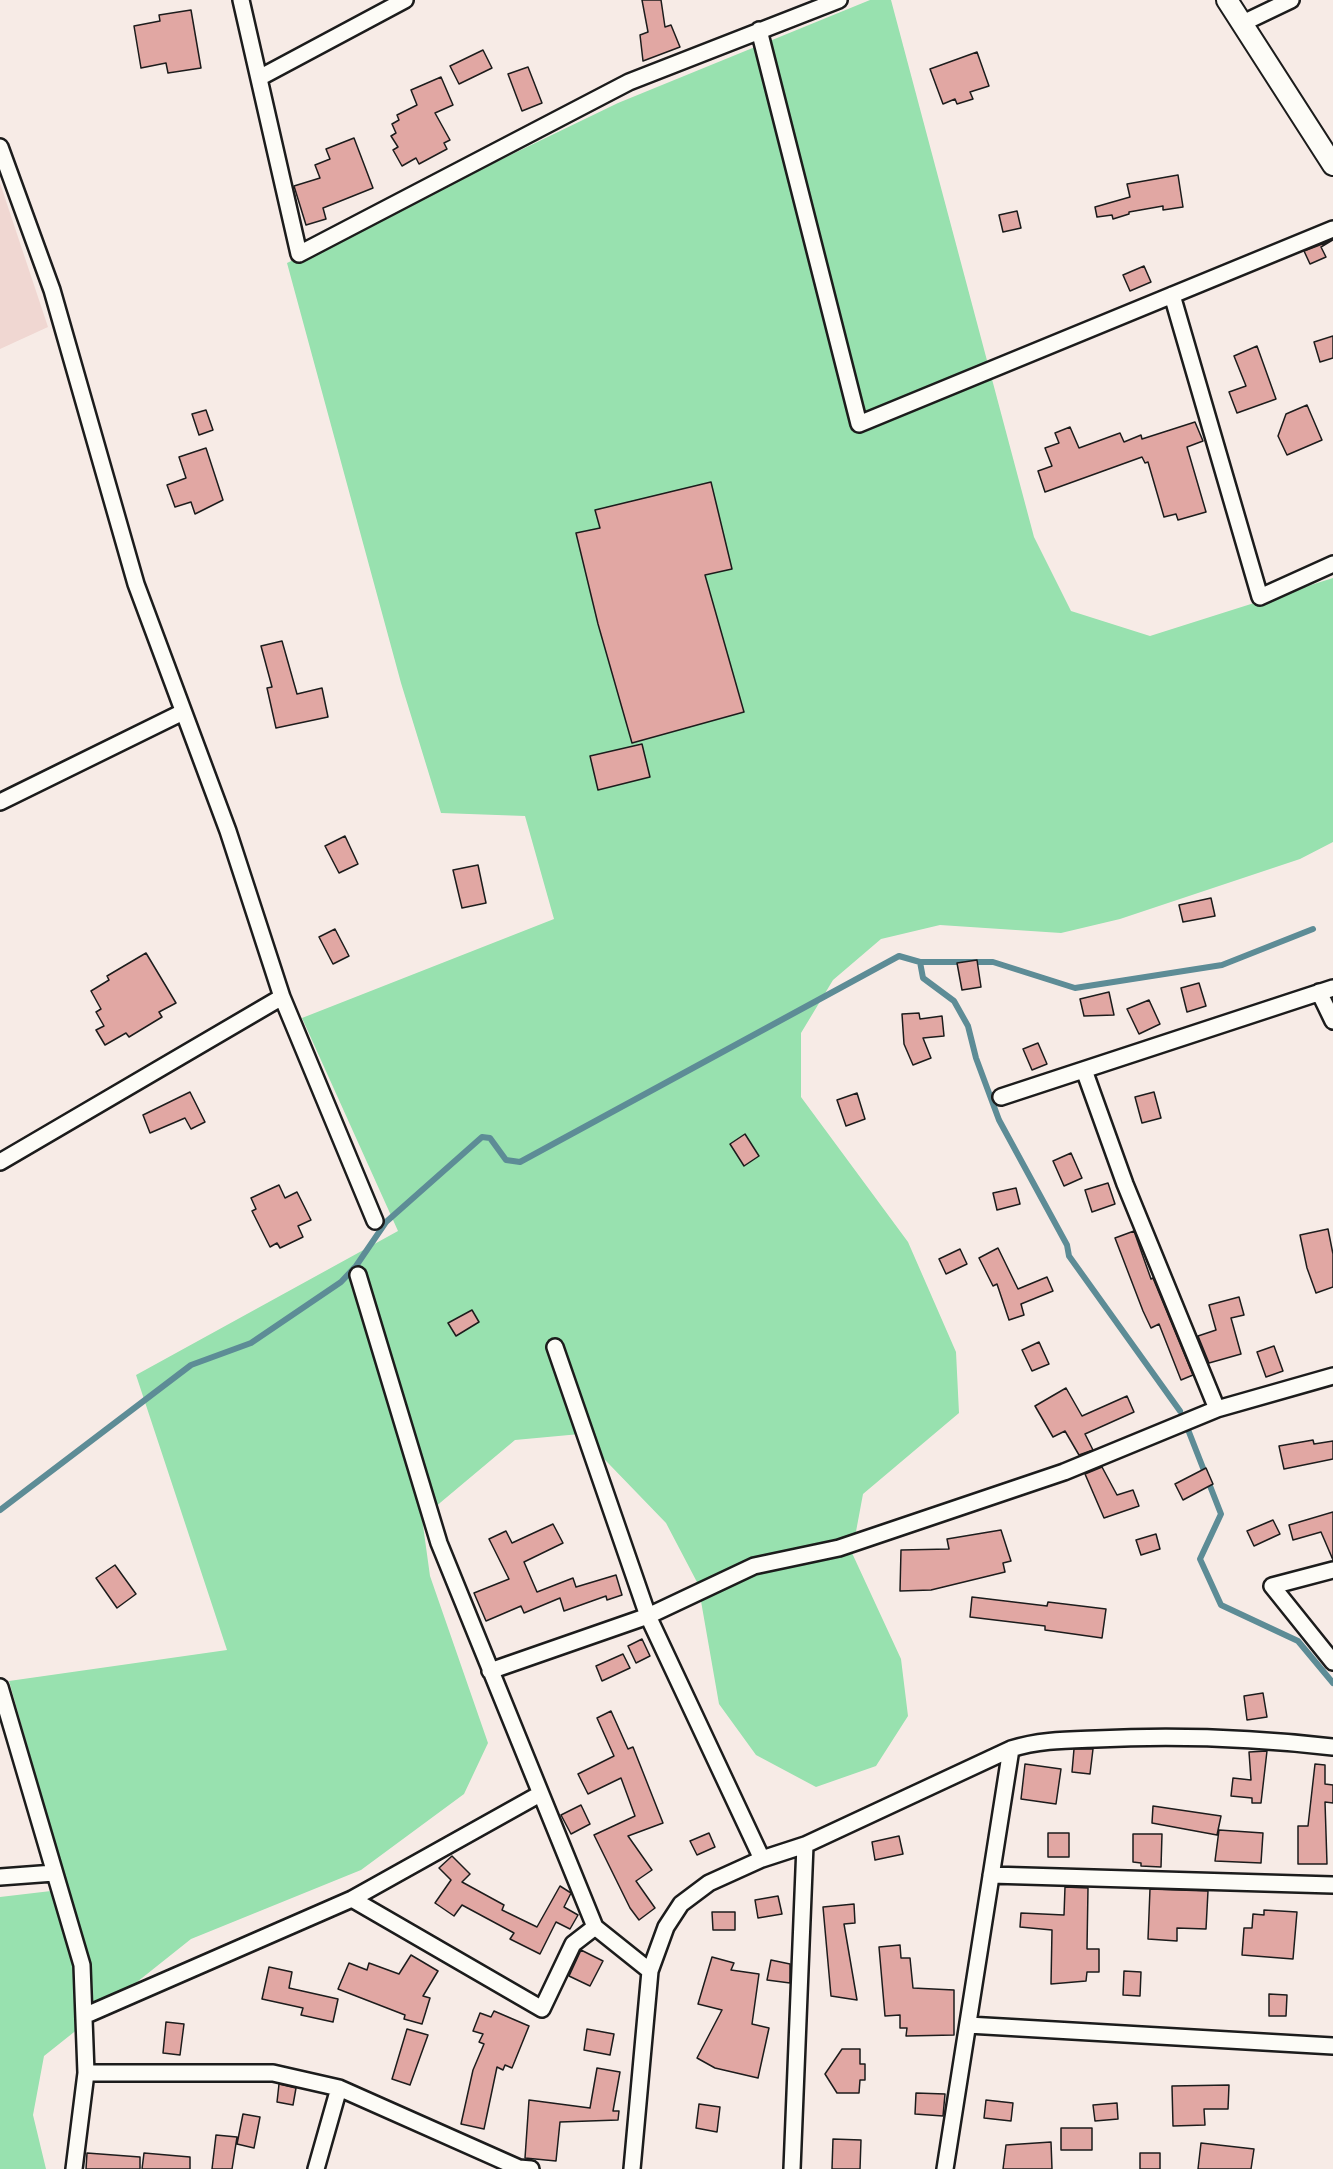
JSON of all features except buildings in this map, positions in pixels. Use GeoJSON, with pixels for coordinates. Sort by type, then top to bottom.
{"type":"FeatureCollection","features":[{"type":"Feature","properties":{"kind":"street"},"geometry":{"type":"LineString","coordinates":[[241,0],[299,255],[629,82],[759,30],[810,6],[838,0]]}},
{"type":"Feature","properties":{"kind":"street"},"geometry":{"type":"LineString","coordinates":[[259,78],[405,0]]}},
{"type":"Feature","properties":{"kind":"street"},"geometry":{"type":"LineString","coordinates":[[1227,0],[1333,165]]}},
{"type":"Feature","properties":{"kind":"street"},"geometry":{"type":"LineString","coordinates":[[1243,23],[1291,0]]}},
{"type":"Feature","properties":{"kind":"street"},"geometry":{"type":"LineString","coordinates":[[759,30],[859,424],[1333,229]]}},
{"type":"Feature","properties":{"kind":"street"},"geometry":{"type":"LineString","coordinates":[[0,147],[52,290],[136,584],[228,831],[282,997],[375,1221]]}},
{"type":"Feature","properties":{"kind":"street"},"geometry":{"type":"LineString","coordinates":[[1172,296],[1260,597],[1333,564]]}},
{"type":"Feature","properties":{"kind":"street"},"geometry":{"type":"LineString","coordinates":[[0,802],[183,712]]}},
{"type":"Feature","properties":{"kind":"street"},"geometry":{"type":"LineString","coordinates":[[1001,1097],[1326,989],[1333,1021]]}},
{"type":"Feature","properties":{"kind":"street"},"geometry":{"type":"LineString","coordinates":[[0,1162],[282,997]]}},
{"type":"Feature","properties":{"kind":"street"},"geometry":{"type":"LineString","coordinates":[[1084,1070],[1125,1184],[1217,1409]]}},
{"type":"Feature","properties":{"kind":"street"},"geometry":{"type":"LineString","coordinates":[[358,1275],[439,1543],[594,1928],[650,1971]]}},
{"type":"Feature","properties":{"kind":"street"},"geometry":{"type":"LineString","coordinates":[[555,1347],[648,1616],[762,1859]]}},
{"type":"Feature","properties":{"kind":"street"},"geometry":{"type":"LineString","coordinates":[[490,1671],[648,1616],[754,1566],[839,1548],[1064,1472],[1217,1409],[1333,1376]]}},
{"type":"Feature","properties":{"kind":"street"},"geometry":{"type":"LineString","coordinates":[[1333,1570],[1272,1586],[1333,1662]]}},
{"type":"Feature","properties":{"kind":"street"},"geometry":{"type":"LineString","coordinates":[[0,1687],[82,1965],[87,2073],[74,2169]]}},
{"type":"Feature","properties":{"kind":"street"},"geometry":{"type":"LineString","coordinates":[[632,2169],[650,1971],[666,1927],[681,1904],[709,1883],[762,1859],[805,1845],[1011,1749],[1033,1742],[1137,1737],[1276,1740],[1333,1747]]}},
{"type":"Feature","properties":{"kind":"street"},"geometry":{"type":"LineString","coordinates":[[945,2169],[1011,1749]]}},
{"type":"Feature","properties":{"kind":"street"},"geometry":{"type":"LineString","coordinates":[[84,2016],[352,1899],[540,1794]]}},
{"type":"Feature","properties":{"kind":"street"},"geometry":{"type":"LineString","coordinates":[[792,2169],[805,1845]]}},
{"type":"Feature","properties":{"kind":"street"},"geometry":{"type":"LineString","coordinates":[[0,1877],[54,1873]]}},
{"type":"Feature","properties":{"kind":"street"},"geometry":{"type":"LineString","coordinates":[[992,1875],[1333,1885]]}},
{"type":"Feature","properties":{"kind":"street"},"geometry":{"type":"LineString","coordinates":[[352,1899],[542,2009],[573,1944],[594,1928]]}},
{"type":"Feature","properties":{"kind":"street"},"geometry":{"type":"LineString","coordinates":[[968,2025],[1333,2046]]}},
{"type":"Feature","properties":{"kind":"street"},"geometry":{"type":"LineString","coordinates":[[87,2073],[273,2073],[339,2088],[519,2168],[531,2169]]}},
{"type":"Feature","properties":{"kind":"street"},"geometry":{"type":"LineString","coordinates":[[316,2169],[339,2088]]}},
{"type":"Feature","properties":{"kind":"shaded area"},"geometry":{"type":"Polygon","coordinates":[[[0,183],[48,327],[0,349],[0,183]]]}},
{"type":"Feature","properties":{"kind":"green space"},"geometry":{"type":"Polygon","coordinates":[[[870,0],[891,0],[1034,537],[1071,611],[1150,636],[1333,578],[1333,842],[1300,859],[1120,919],[1061,933],[940,925],[881,939],[833,980],[801,1033],[801,1097],[908,1242],[956,1352],[959,1413],[863,1494],[852,1553],[901,1659],[908,1716],[876,1766],[816,1787],[756,1755],[719,1704],[698,1584],[666,1523],[580,1434],[515,1440],[422,1518],[430,1576],[488,1743],[464,1794],[361,1870],[191,1939],[44,2056],[33,2115],[46,2169],[0,2169],[0,1897],[68,1889],[9,1681],[227,1650],[136,1375],[398,1231],[302,1018],[554,919],[525,816],[441,813],[401,683],[287,263],[618,103],[870,0]]]}},
{"type":"Feature","properties":{"kind":"waterway"},"geometry":{"type":"LineString","coordinates":[[920,962],[993,962],[1075,988],[1222,965],[1313,929]]}},
{"type":"Feature","properties":{"kind":"waterway"},"geometry":{"type":"LineString","coordinates":[[0,1510],[191,1365],[251,1343],[341,1282],[356,1266],[386,1222],[482,1137],[490,1138],[506,1160],[520,1162],[899,956],[920,962],[923,978],[954,1001],[968,1026],[976,1058],[999,1120],[1067,1245],[1069,1256],[1180,1411]]}},
{"type":"Feature","properties":{"kind":"waterway"},"geometry":{"type":"LineString","coordinates":[[1187,1427],[1221,1514],[1200,1559],[1221,1605],[1298,1641],[1333,1683]]}}]}
